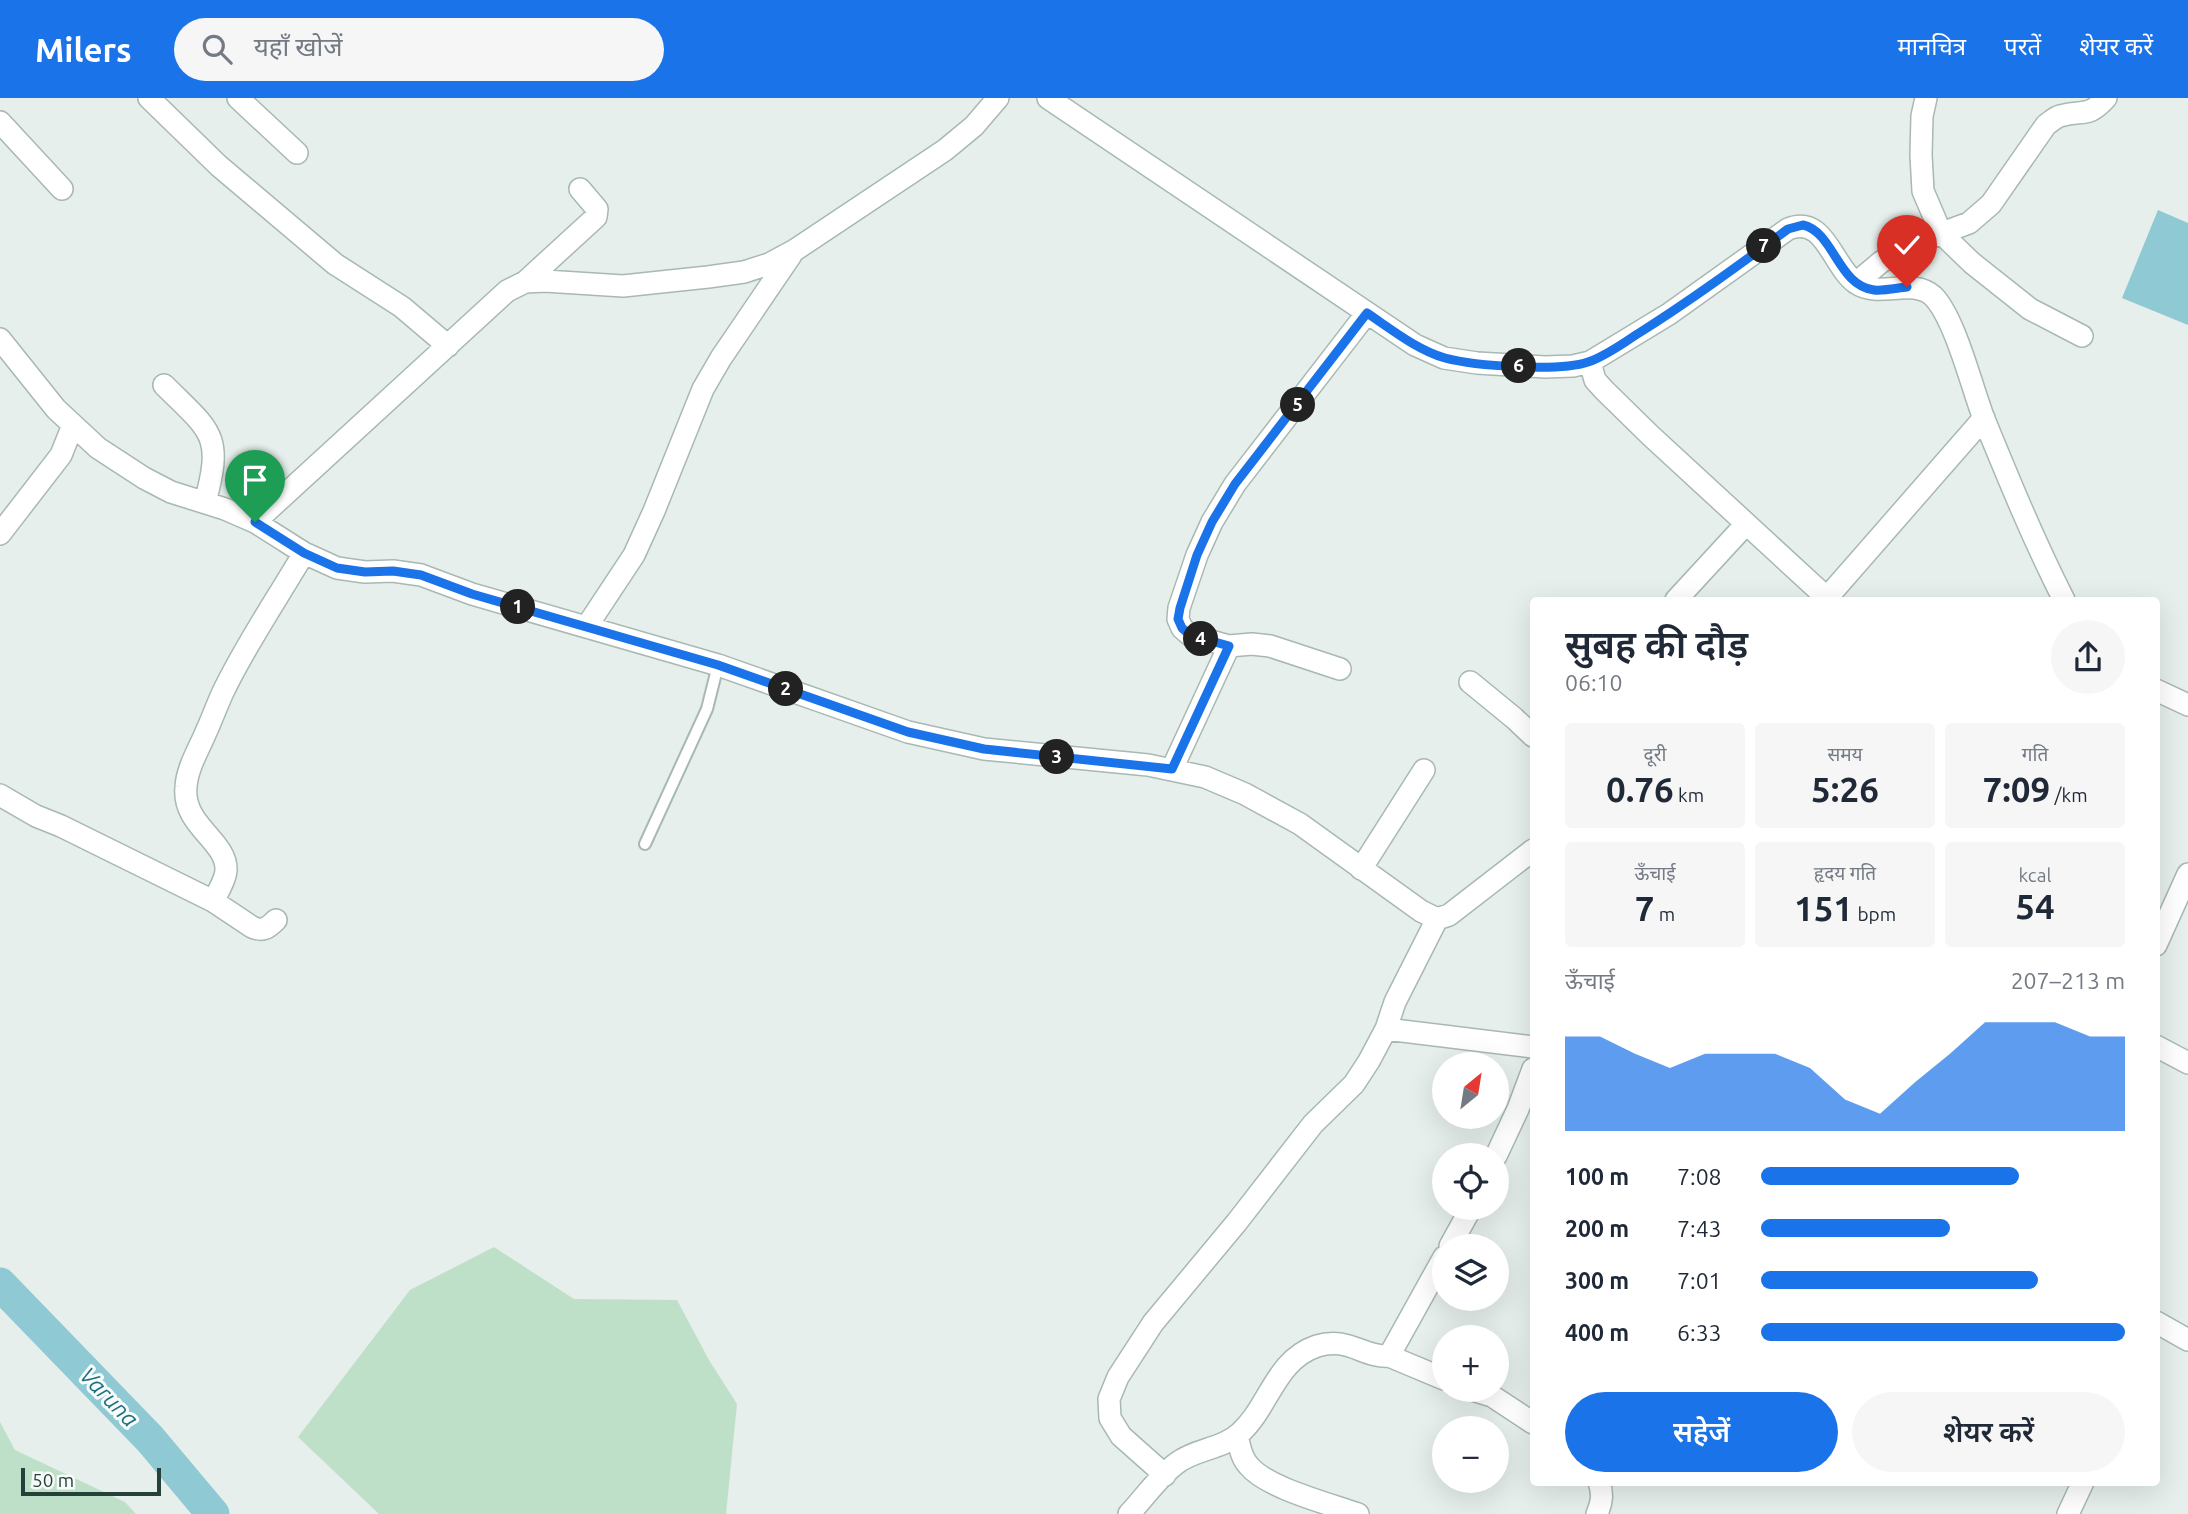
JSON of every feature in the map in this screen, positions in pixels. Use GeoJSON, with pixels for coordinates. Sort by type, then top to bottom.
{"type":"FeatureCollection","features":[{"type":"Feature","properties":{"kind":"street"},"geometry":{"type":"LineString","coordinates":[[149,98],[219,166],[335,264],[402,307],[448,346]]}},
{"type":"Feature","properties":{"kind":"street"},"geometry":{"type":"LineString","coordinates":[[238,98],[297,153]]}},
{"type":"Feature","properties":{"kind":"street"},"geometry":{"type":"LineString","coordinates":[[525,282],[623,286],[744,272],[769,264],[795,250],[945,150],[974,126],[998,98]]}},
{"type":"Feature","properties":{"kind":"street"},"geometry":{"type":"LineString","coordinates":[[1048,98],[1415,345],[1444,358],[1545,367],[1590,362],[1669,314],[1788,229],[1796,226],[1809,227],[1817,232],[1856,283],[1874,290],[1907,287],[1931,294],[1945,311],[2031,536],[2062,597]]}},
{"type":"Feature","properties":{"kind":"street"},"geometry":{"type":"LineString","coordinates":[[1926,98],[1922,129],[1923,191],[1941,233],[1972,263],[2030,309],[2082,336]]}},
{"type":"Feature","properties":{"kind":"street"},"geometry":{"type":"LineString","coordinates":[[1856,283],[1881,261],[1912,244],[1969,223],[1991,204],[2046,125],[2059,116],[2094,110],[2106,98]]}},
{"type":"Feature","properties":{"kind":"street"},"geometry":{"type":"LineString","coordinates":[[0,122],[62,189]]}},
{"type":"Feature","properties":{"kind":"street"},"geometry":{"type":"LineString","coordinates":[[255,522],[507,291],[525,282],[596,218],[597,209],[580,189]]}},
{"type":"Feature","properties":{"kind":"street"},"geometry":{"type":"LineString","coordinates":[[587,626],[634,555],[703,389],[795,250]]}},
{"type":"Feature","properties":{"kind":"street"},"geometry":{"type":"LineString","coordinates":[[1340,669],[1270,646],[1229,646],[1190,635],[1182,628],[1178,619],[1197,555],[1212,522],[1235,484],[1367,313]]}},
{"type":"Feature","properties":{"kind":"street"},"geometry":{"type":"LineString","coordinates":[[0,339],[56,409],[98,448],[171,492],[255,522],[304,553],[337,568],[421,575],[472,594],[718,665],[908,732],[984,749],[1172,769],[1205,777],[1245,794],[1300,824],[1421,911],[1437,919]]}},
{"type":"Feature","properties":{"kind":"street"},"geometry":{"type":"LineString","coordinates":[[1590,362],[1595,380],[1604,390],[1824,597]]}},
{"type":"Feature","properties":{"kind":"street"},"geometry":{"type":"LineString","coordinates":[[164,385],[200,421],[212,439],[215,455],[213,473],[205,502]]}},
{"type":"Feature","properties":{"kind":"street"},"geometry":{"type":"LineString","coordinates":[[1828,597],[1984,418]]}},
{"type":"Feature","properties":{"kind":"street"},"geometry":{"type":"LineString","coordinates":[[0,534],[61,455],[73,425]]}},
{"type":"Feature","properties":{"kind":"street"},"geometry":{"type":"LineString","coordinates":[[1679,597],[1746,524]]}},
{"type":"Feature","properties":{"kind":"street"},"geometry":{"type":"LineString","coordinates":[[213,901],[226,871],[225,860],[216,845],[197,824],[187,806],[186,787],[191,764],[222,693],[304,553]]}},
{"type":"Feature","properties":{"kind":"street"},"geometry":{"type":"LineString","coordinates":[[1172,769],[1229,646]]}},
{"type":"Feature","properties":{"kind":"street"},"geometry":{"type":"LineString","coordinates":[[1470,682],[1530,733]]}},
{"type":"Feature","properties":{"kind":"street"},"geometry":{"type":"LineString","coordinates":[[2160,692],[2188,705]]}},
{"type":"Feature","properties":{"kind":"street"},"geometry":{"type":"LineString","coordinates":[[1361,869],[1424,770]]}},
{"type":"Feature","properties":{"kind":"street"},"geometry":{"type":"LineString","coordinates":[[0,795],[36,816],[213,901],[259,930],[267,928],[276,920]]}},
{"type":"Feature","properties":{"kind":"street"},"geometry":{"type":"LineString","coordinates":[[1165,1475],[1121,1436],[1110,1418],[1109,1399],[1118,1377],[1153,1323],[1237,1222],[1313,1124],[1354,1084],[1386,1029],[1395,1002],[1437,919],[1449,915],[1530,852]]}},
{"type":"Feature","properties":{"kind":"street"},"geometry":{"type":"LineString","coordinates":[[2160,939],[2181,907],[2188,874]]}},
{"type":"Feature","properties":{"kind":"street"},"geometry":{"type":"LineString","coordinates":[[1386,1029],[1530,1046]]}},
{"type":"Feature","properties":{"kind":"street"},"geometry":{"type":"LineString","coordinates":[[2160,1048],[2188,1063]]}},
{"type":"Feature","properties":{"kind":"street"},"geometry":{"type":"LineString","coordinates":[[1502,1143],[1530,1077]]}},
{"type":"Feature","properties":{"kind":"street"},"geometry":{"type":"LineString","coordinates":[[1389,1356],[1432,1279]]}},
{"type":"Feature","properties":{"kind":"street"},"geometry":{"type":"LineString","coordinates":[[2160,1324],[2188,1340]]}},
{"type":"Feature","properties":{"kind":"street"},"geometry":{"type":"LineString","coordinates":[[1129,1514],[1178,1462],[1237,1436],[1250,1423],[1279,1375],[1296,1358],[1316,1346],[1336,1343],[1355,1346],[1381,1357],[1389,1356],[1432,1374]]}},
{"type":"Feature","properties":{"kind":"street"},"geometry":{"type":"LineString","coordinates":[[1501,1402],[1530,1421]]}},
{"type":"Feature","properties":{"kind":"street"},"geometry":{"type":"LineString","coordinates":[[1237,1436],[1242,1455],[1257,1475],[1358,1514]]}},
{"type":"Feature","properties":{"kind":"street"},"geometry":{"type":"LineString","coordinates":[[1597,1514],[1602,1504],[1600,1486]]}},
{"type":"Feature","properties":{"kind":"street"},"geometry":{"type":"LineString","coordinates":[[2068,1514],[2080,1486]]}},
{"type":"Feature","properties":{"kind":"lane"},"geometry":{"type":"LineString","coordinates":[[645,844],[707,709],[718,665]]}},
{"type":"Feature","properties":{"kind":"green space"},"geometry":{"type":"Polygon","coordinates":[[[494,1247],[574,1299],[677,1300],[709,1360],[737,1404],[726,1514],[379,1514],[298,1437],[410,1290],[494,1247]]]}},
{"type":"Feature","properties":{"kind":"green space"},"geometry":{"type":"Polygon","coordinates":[[[0,1422],[15,1450],[125,1502],[136,1514],[0,1514],[0,1422]]]}},
{"type":"Feature","properties":{"kind":"water"},"geometry":{"type":"Polygon","coordinates":[[[2158,210],[2188,223],[2188,325],[2122,298],[2158,210]]]}},
{"type":"Feature","properties":{"kind":"waterway","name":"Varuna"},"geometry":{"type":"LineString","coordinates":[[0,1284],[150,1439],[213,1514]]}},
{"type":"Feature","properties":{"kind":"route"},"geometry":{"type":"LineString","coordinates":[[255,522],[304,553],[337,568],[421,575],[472,594],[718,665],[908,732],[984,749],[1172,769],[1229,646],[1190,635],[1182,628],[1178,619],[1197,555],[1212,522],[1235,484],[1367,313],[1415,345],[1444,358],[1477,363],[1573,366],[1590,362],[1611,350],[1669,314],[1788,229],[1803,225],[1817,232],[1856,283],[1874,290],[1907,287]]}}]}
